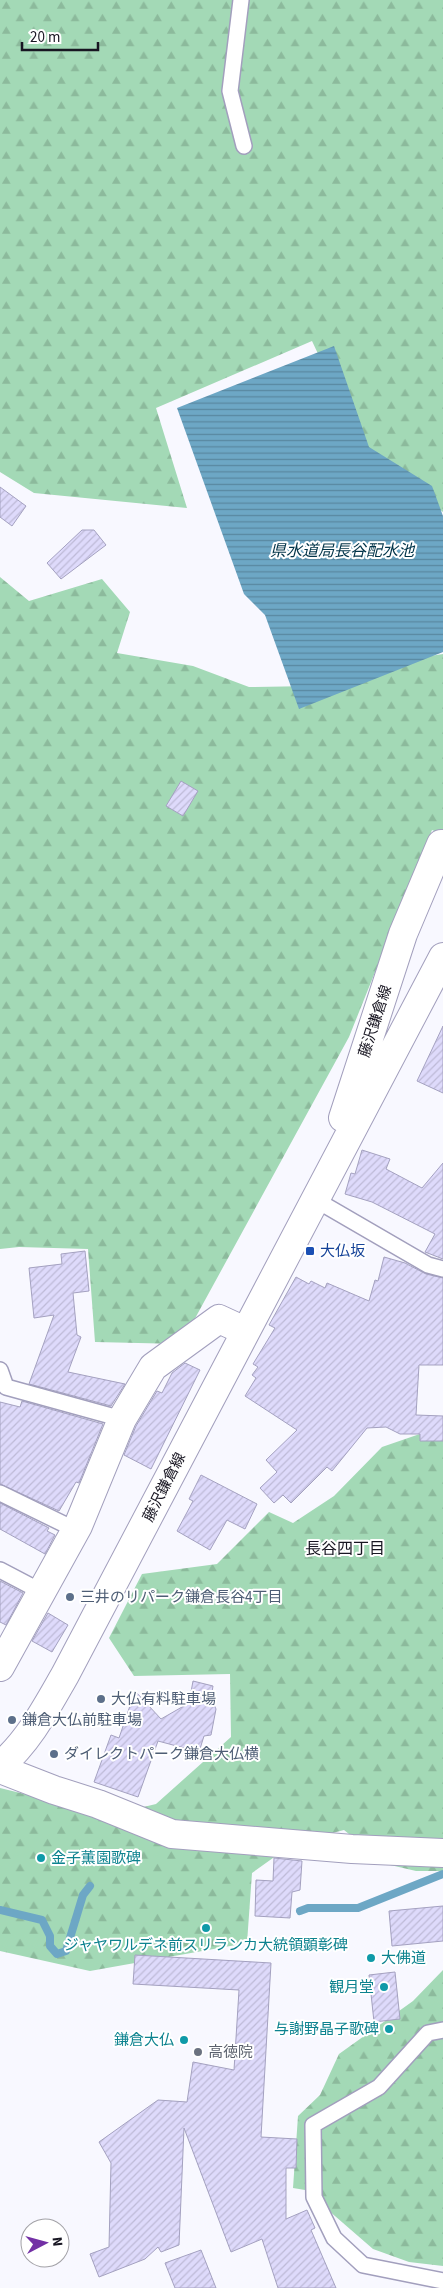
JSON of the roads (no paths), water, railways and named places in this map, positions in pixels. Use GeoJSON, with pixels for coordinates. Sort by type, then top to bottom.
{"type":"FeatureCollection","features":[{"type":"Feature","properties":{"kind":"main road","name":"藤沢鎌倉線"},"geometry":{"type":"LineString","coordinates":[[316,1200],[403,934],[441,844]]}},
{"type":"Feature","properties":{"kind":"main road","name":"藤沢鎌倉線"},"geometry":{"type":"LineString","coordinates":[[0,1768],[32,1732],[65,1675],[443,957]]}},
{"type":"Feature","properties":{"kind":"main road"},"geometry":{"type":"LineString","coordinates":[[1,1663],[76,1530],[122,1419],[153,1367],[219,1318],[245,1331]]}},
{"type":"Feature","properties":{"kind":"main road"},"geometry":{"type":"LineString","coordinates":[[0,1768],[172,1834],[352,1849],[443,1853]]}},
{"type":"Feature","properties":{"kind":"lane"},"geometry":{"type":"LineString","coordinates":[[241,0],[230,91],[244,146]]}},
{"type":"Feature","properties":{"kind":"lane"},"geometry":{"type":"LineString","coordinates":[[316,1200],[428,1265],[443,1269]]}},
{"type":"Feature","properties":{"kind":"lane"},"geometry":{"type":"LineString","coordinates":[[0,1370],[6,1387],[122,1419]]}},
{"type":"Feature","properties":{"kind":"lane"},"geometry":{"type":"LineString","coordinates":[[0,1493],[76,1530]]}},
{"type":"Feature","properties":{"kind":"lane"},"geometry":{"type":"LineString","coordinates":[[0,1570],[42,1592]]}},
{"type":"Feature","properties":{"kind":"lane"},"geometry":{"type":"LineString","coordinates":[[443,2030],[428,2033],[379,2087],[313,2124],[314,2197],[334,2238],[362,2265],[443,2281]]}},
{"type":"Feature","properties":{"kind":"water","name":"県水道局長谷配水池"},"geometry":{"type":"Polygon","coordinates":[[[334,346],[369,447],[432,486],[443,516],[443,652],[299,709],[265,615],[244,594],[177,408],[334,346]]]}},
{"type":"Feature","properties":{"kind":"waterway"},"geometry":{"type":"LineString","coordinates":[[300,1911],[308,1908],[358,1908],[443,1874]]}},
{"type":"Feature","properties":{"kind":"waterway"},"geometry":{"type":"LineString","coordinates":[[0,1910],[42,1920],[50,1936],[50,1946],[57,1954],[66,1951],[83,1895],[90,1886]]}},
{"type":"Feature","properties":{"kind":"place","name":"大仏坂"},"geometry":{"type":"Point","coordinates":[310,1251]}},
{"type":"Feature","properties":{"kind":"place","name":"三井のリパーク鎌倉長谷4丁目"},"geometry":{"type":"Point","coordinates":[70,1597]}},
{"type":"Feature","properties":{"kind":"place","name":"大仏有料駐車場"},"geometry":{"type":"Point","coordinates":[101,1699]}},
{"type":"Feature","properties":{"kind":"place","name":"鎌倉大仏前駐車場"},"geometry":{"type":"Point","coordinates":[12,1720]}},
{"type":"Feature","properties":{"kind":"place","name":"ダイレクトパーク鎌倉大仏横"},"geometry":{"type":"Point","coordinates":[54,1754]}},
{"type":"Feature","properties":{"kind":"place","name":"金子薫園歌碑"},"geometry":{"type":"Point","coordinates":[41,1858]}},
{"type":"Feature","properties":{"kind":"place","name":"ジャヤワルデネ前スリランカ大統領顕彰碑"},"geometry":{"type":"Point","coordinates":[206,1928]}},
{"type":"Feature","properties":{"kind":"place","name":"大佛道"},"geometry":{"type":"Point","coordinates":[371,1958]}},
{"type":"Feature","properties":{"kind":"place","name":"観月堂"},"geometry":{"type":"Point","coordinates":[384,1987]}},
{"type":"Feature","properties":{"kind":"place","name":"与謝野晶子歌碑"},"geometry":{"type":"Point","coordinates":[389,2029]}},
{"type":"Feature","properties":{"kind":"place","name":"鎌倉大仏"},"geometry":{"type":"Point","coordinates":[184,2040]}},
{"type":"Feature","properties":{"kind":"place","name":"高徳院"},"geometry":{"type":"Point","coordinates":[198,2052]}},
{"type":"Feature","properties":{"kind":"district","name":"長谷四丁目"},"geometry":{"type":"Point","coordinates":[345,1548]}}]}
